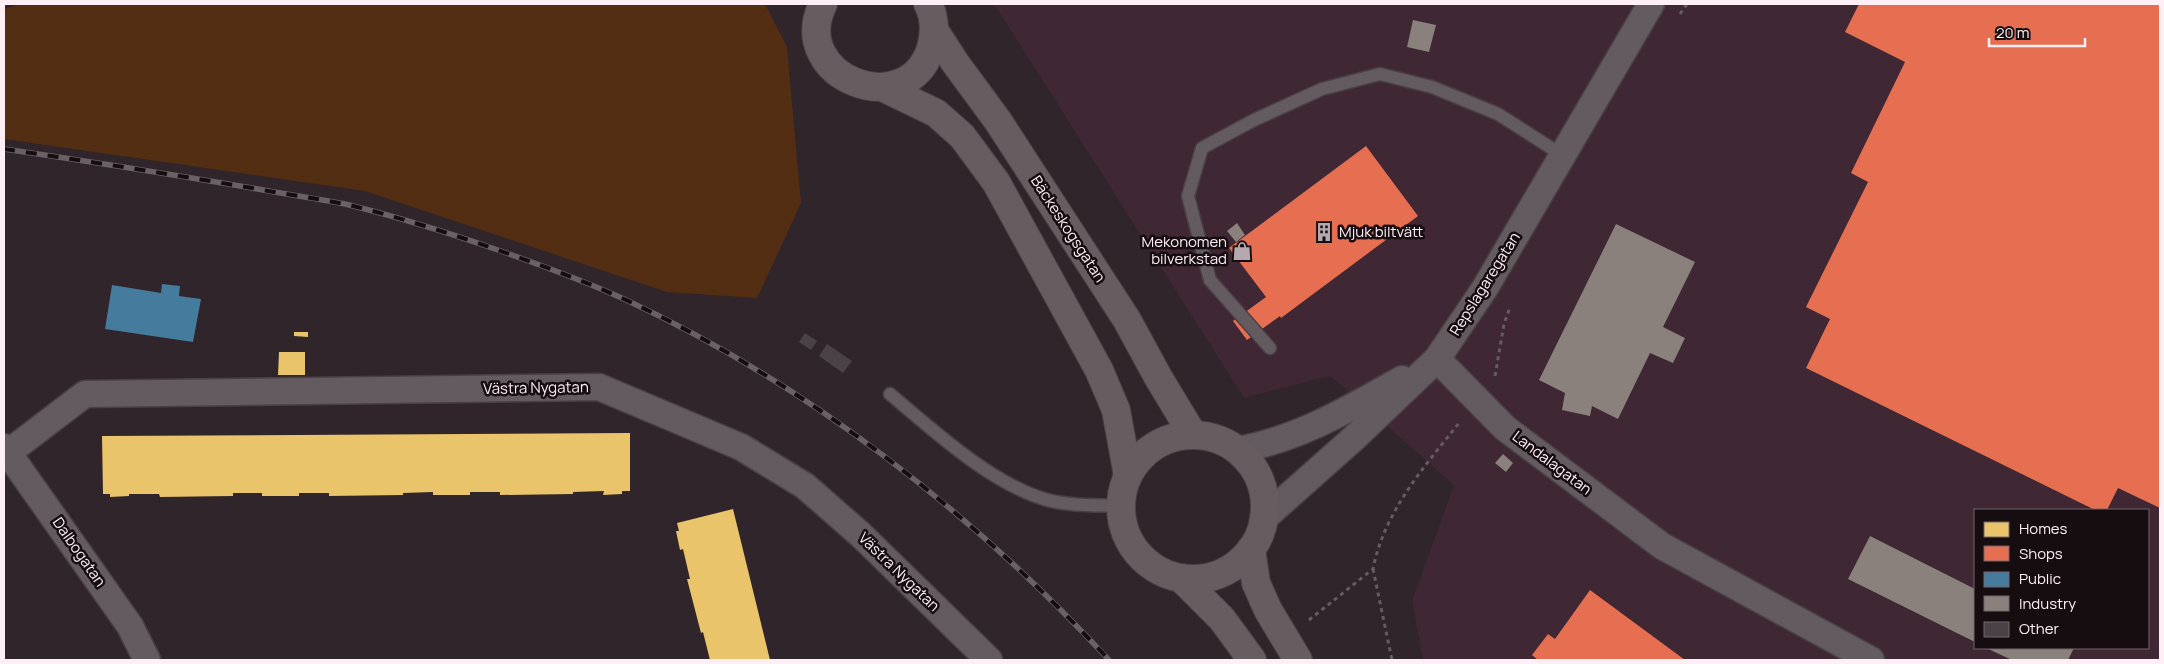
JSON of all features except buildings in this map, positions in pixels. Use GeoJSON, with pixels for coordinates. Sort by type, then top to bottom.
{"type":"FeatureCollection","features":[{"type":"Feature","properties":{"kind":"main road"},"geometry":{"type":"LineString","coordinates":[[802,4],[820,16],[818,42],[822,53],[836,73],[858,85],[882,87],[936,113],[962,136],[996,182],[1099,370],[1116,410],[1128,476]]}},
{"type":"Feature","properties":{"kind":"main road"},"geometry":{"type":"LineString","coordinates":[[882,87],[902,81],[919,68],[930,50],[931,17]]}},
{"type":"Feature","properties":{"kind":"main road","name":"Bäckeskogsgatan"},"geometry":{"type":"LineString","coordinates":[[931,17],[956,64],[998,121],[1127,320],[1193,435]]}},
{"type":"Feature","properties":{"kind":"main road"},"geometry":{"type":"LineString","coordinates":[[1193,435],[1216,439],[1237,450],[1248,461],[1256,474],[1264,503],[1264,519],[1257,540],[1251,549],[1232,567],[1207,577],[1180,578],[1156,569],[1137,553],[1125,531],[1120,506],[1122,491],[1134,464],[1154,446],[1166,440],[1193,435]]}},
{"type":"Feature","properties":{"kind":"main road"},"geometry":{"type":"LineString","coordinates":[[1251,549],[1256,583],[1268,610],[1298,660]]}},
{"type":"Feature","properties":{"kind":"main road"},"geometry":{"type":"LineString","coordinates":[[1180,578],[1222,619],[1252,660]]}},
{"type":"Feature","properties":{"kind":"street","name":"Repslagaregatan"},"geometry":{"type":"LineString","coordinates":[[1264,519],[1354,438],[1437,359],[1485,288],[1651,4]]}},
{"type":"Feature","properties":{"kind":"street","name":"Landalagatan"},"geometry":{"type":"LineString","coordinates":[[1437,359],[1505,428],[1662,546],[1871,660]]}},
{"type":"Feature","properties":{"kind":"street"},"geometry":{"type":"LineString","coordinates":[[1237,450],[1261,446],[1326,422],[1437,359]]}},
{"type":"Feature","properties":{"kind":"street","name":"Västra Nygatan"},"geometry":{"type":"LineString","coordinates":[[6,449],[85,394],[599,387],[741,447],[804,486],[861,535],[989,660]]}},
{"type":"Feature","properties":{"kind":"street","name":"Dalbogatan"},"geometry":{"type":"LineString","coordinates":[[6,449],[130,626],[147,660]]}},
{"type":"Feature","properties":{"kind":"lane"},"geometry":{"type":"LineString","coordinates":[[1270,348],[1210,280],[1188,196],[1202,148],[1254,120],[1322,88],[1380,74],[1432,87],[1498,114],[1562,155]]}},
{"type":"Feature","properties":{"kind":"lane"},"geometry":{"type":"LineString","coordinates":[[890,394],[944,439],[1009,485],[1046,500],[1120,506]]}},
{"type":"Feature","properties":{"kind":"path"},"geometry":{"type":"LineString","coordinates":[[1680,16],[1687,4]]}},
{"type":"Feature","properties":{"kind":"path"},"geometry":{"type":"LineString","coordinates":[[1392,660],[1373,569],[1377,549],[1408,490],[1459,423],[1479,401],[1496,374],[1504,324],[1513,298]]}},
{"type":"Feature","properties":{"kind":"path"},"geometry":{"type":"LineString","coordinates":[[1307,621],[1373,569]]}},
{"type":"Feature","properties":{"kind":"shaded area"},"geometry":{"type":"Polygon","coordinates":[[[20,4],[765,4],[787,47],[801,203],[757,298],[667,292],[365,191],[4,139],[4,9],[20,4]]]}},
{"type":"Feature","properties":{"kind":"shaded area"},"geometry":{"type":"Polygon","coordinates":[[[991,4],[2160,4],[2160,660],[1423,660],[1412,601],[1454,485],[1330,376],[1244,398],[996,7],[991,4]]]}},
{"type":"Feature","properties":{"kind":"railway"},"geometry":{"type":"LineString","coordinates":[[4,149],[345,204],[439,230],[560,272],[624,299],[692,333],[758,370],[884,456],[944,503],[1001,553],[1056,605],[1109,660]]}},
{"type":"Feature","properties":{"kind":"place","name":"Mjuk biltvätt"},"geometry":{"type":"Point","coordinates":[1324,232]}},
{"type":"Feature","properties":{"kind":"place","name":"Mekonomen bilverkstad"},"geometry":{"type":"Point","coordinates":[1242,251]}}]}
